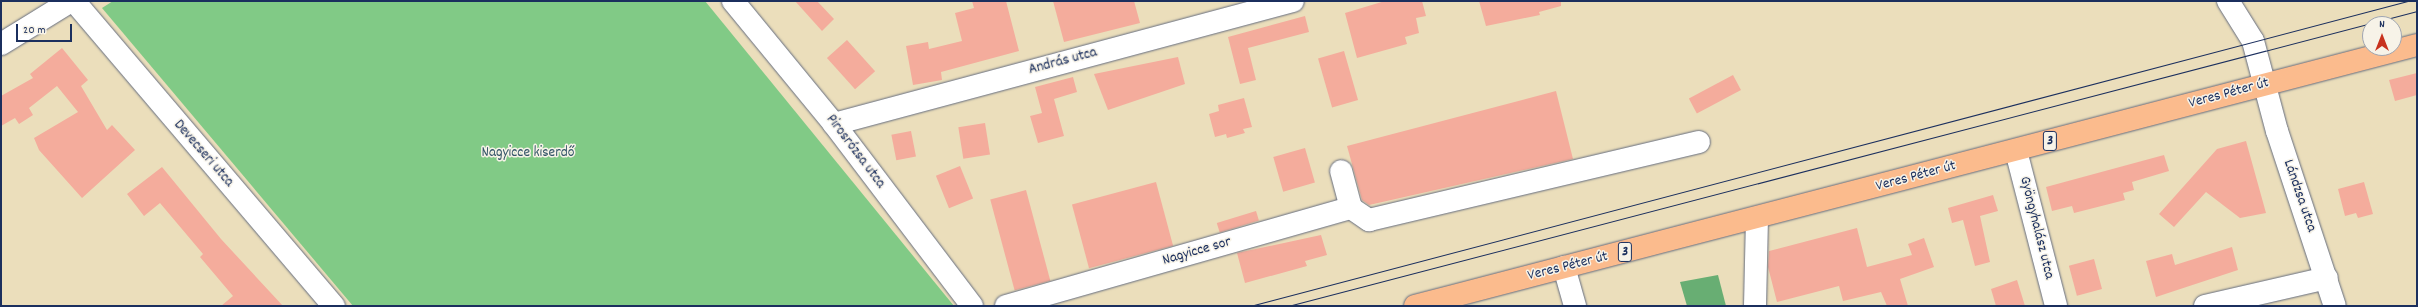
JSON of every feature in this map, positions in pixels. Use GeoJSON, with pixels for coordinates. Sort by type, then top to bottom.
{"type":"FeatureCollection","features":[{"type":"Feature","properties":{"kind":"main road","name":"Veres Péter út"},"geometry":{"type":"LineString","coordinates":[[1415,306],[1757,219],[2417,45]]}},
{"type":"Feature","properties":{"kind":"street"},"geometry":{"type":"LineString","coordinates":[[1,44],[71,1]]}},
{"type":"Feature","properties":{"kind":"street","name":"Devecseri utca"},"geometry":{"type":"LineString","coordinates":[[74,1],[334,306]]}},
{"type":"Feature","properties":{"kind":"street","name":"Pirosrózsa utca"},"geometry":{"type":"LineString","coordinates":[[733,1],[834,124],[972,306]]}},
{"type":"Feature","properties":{"kind":"street","name":"András utca"},"geometry":{"type":"LineString","coordinates":[[834,124],[1293,1]]}},
{"type":"Feature","properties":{"kind":"street","name":"Lándzsa utca"},"geometry":{"type":"LineString","coordinates":[[2228,1],[2253,41],[2265,84],[2336,306]]}},
{"type":"Feature","properties":{"kind":"street"},"geometry":{"type":"LineString","coordinates":[[1341,171],[1351,208],[1369,220],[1699,142]]}},
{"type":"Feature","properties":{"kind":"street","name":"Gyöngyhalász utca"},"geometry":{"type":"LineString","coordinates":[[2016,151],[2056,306]]}},
{"type":"Feature","properties":{"kind":"street","name":"Nagyicce sor"},"geometry":{"type":"LineString","coordinates":[[1006,306],[1351,208]]}},
{"type":"Feature","properties":{"kind":"street"},"geometry":{"type":"LineString","coordinates":[[1755,306],[1757,219]]}},
{"type":"Feature","properties":{"kind":"street"},"geometry":{"type":"LineString","coordinates":[[1564,267],[1575,306]]}},
{"type":"Feature","properties":{"kind":"street"},"geometry":{"type":"LineString","coordinates":[[2205,306],[2327,278]]}},
{"type":"Feature","properties":{"kind":"green space","name":"Nagyicce kiserdő"},"geometry":{"type":"Polygon","coordinates":[[[113,1],[705,1],[954,306],[353,306],[102,8],[113,1]]]}},
{"type":"Feature","properties":{"kind":"green space"},"geometry":{"type":"Polygon","coordinates":[[[1718,275],[1726,306],[1687,306],[1680,282],[1718,275]]]}},
{"type":"Feature","properties":{"kind":"building"},"geometry":{"type":"Polygon","coordinates":[[[795,1],[817,1],[834,19],[822,31],[795,1]]]}},
{"type":"Feature","properties":{"kind":"building"},"geometry":{"type":"Polygon","coordinates":[[[972,1],[1006,1],[1019,51],[941,72],[942,80],[913,85],[906,46],[928,42],[929,49],[962,41],[955,13],[974,8],[972,1]]]}},
{"type":"Feature","properties":{"kind":"building"},"geometry":{"type":"Polygon","coordinates":[[[1053,1],[1134,1],[1140,23],[1064,42],[1053,1]]]}},
{"type":"Feature","properties":{"kind":"building"},"geometry":{"type":"Polygon","coordinates":[[[1385,1],[1422,1],[1426,16],[1416,18],[1419,33],[1405,37],[1407,44],[1357,58],[1345,13],[1385,1]]]}},
{"type":"Feature","properties":{"kind":"building"},"geometry":{"type":"Polygon","coordinates":[[[1479,1],[1561,1],[1561,6],[1539,12],[1540,15],[1486,26],[1479,1]]]}},
{"type":"Feature","properties":{"kind":"building"},"geometry":{"type":"Polygon","coordinates":[[[1305,16],[1309,32],[1248,48],[1256,80],[1240,84],[1228,37],[1305,16]]]}},
{"type":"Feature","properties":{"kind":"building"},"geometry":{"type":"Polygon","coordinates":[[[847,40],[875,71],[855,89],[827,58],[847,40]]]}},
{"type":"Feature","properties":{"kind":"building"},"geometry":{"type":"Polygon","coordinates":[[[62,48],[88,80],[81,86],[107,130],[112,125],[135,150],[82,198],[39,150],[34,138],[78,112],[57,86],[29,108],[33,115],[19,124],[15,118],[1,126],[1,96],[33,78],[30,74],[62,48]]]}},
{"type":"Feature","properties":{"kind":"building"},"geometry":{"type":"Polygon","coordinates":[[[1344,51],[1358,100],[1332,107],[1318,58],[1344,51]]]}},
{"type":"Feature","properties":{"kind":"building"},"geometry":{"type":"Polygon","coordinates":[[[1178,57],[1185,84],[1108,110],[1094,74],[1178,57]]]}},
{"type":"Feature","properties":{"kind":"building"},"geometry":{"type":"Polygon","coordinates":[[[2417,73],[2417,95],[2395,101],[2389,80],[2417,73]]]}},
{"type":"Feature","properties":{"kind":"building"},"geometry":{"type":"Polygon","coordinates":[[[1733,75],[1741,90],[1697,113],[1689,98],[1733,75]]]}},
{"type":"Feature","properties":{"kind":"building"},"geometry":{"type":"Polygon","coordinates":[[[1073,77],[1077,92],[1054,99],[1064,136],[1038,143],[1030,116],[1042,113],[1035,87],[1073,77]]]}},
{"type":"Feature","properties":{"kind":"building"},"geometry":{"type":"Polygon","coordinates":[[[1556,91],[1573,159],[1369,205],[1362,200],[1347,146],[1556,91]]]}},
{"type":"Feature","properties":{"kind":"building"},"geometry":{"type":"Polygon","coordinates":[[[1244,98],[1252,127],[1243,129],[1245,133],[1227,138],[1226,134],[1215,137],[1209,114],[1219,111],[1218,105],[1244,98]]]}},
{"type":"Feature","properties":{"kind":"building"},"geometry":{"type":"Polygon","coordinates":[[[985,123],[990,155],[963,159],[958,127],[985,123]]]}},
{"type":"Feature","properties":{"kind":"building"},"geometry":{"type":"Polygon","coordinates":[[[911,131],[916,157],[896,160],[891,135],[911,131]]]}},
{"type":"Feature","properties":{"kind":"building"},"geometry":{"type":"Polygon","coordinates":[[[2246,141],[2266,213],[2240,218],[2206,192],[2174,227],[2159,214],[2217,149],[2246,141]]]}},
{"type":"Feature","properties":{"kind":"building"},"geometry":{"type":"Polygon","coordinates":[[[1305,148],[1315,183],[1283,192],[1273,157],[1305,148]]]}},
{"type":"Feature","properties":{"kind":"building"},"geometry":{"type":"Polygon","coordinates":[[[2164,155],[2169,171],[2132,182],[2134,190],[2123,193],[2125,200],[2074,213],[2072,206],[2052,211],[2046,187],[2164,155]]]}},
{"type":"Feature","properties":{"kind":"building"},"geometry":{"type":"Polygon","coordinates":[[[960,166],[973,198],[949,208],[936,176],[960,166]]]}},
{"type":"Feature","properties":{"kind":"building"},"geometry":{"type":"Polygon","coordinates":[[[162,167],[221,239],[283,306],[221,306],[233,296],[200,257],[203,254],[160,203],[144,216],[127,194],[162,167]]]}},
{"type":"Feature","properties":{"kind":"building"},"geometry":{"type":"Polygon","coordinates":[[[1156,182],[1173,246],[1089,268],[1072,205],[1156,182]]]}},
{"type":"Feature","properties":{"kind":"building"},"geometry":{"type":"Polygon","coordinates":[[[2364,182],[2373,214],[2358,218],[2356,213],[2345,216],[2338,189],[2364,182]]]}},
{"type":"Feature","properties":{"kind":"building"},"geometry":{"type":"Polygon","coordinates":[[[1026,190],[1050,281],[1015,290],[990,200],[1026,190]]]}},
{"type":"Feature","properties":{"kind":"building"},"geometry":{"type":"Polygon","coordinates":[[[1993,195],[1998,211],[1980,216],[1990,262],[1975,266],[1963,220],[1952,223],[1948,208],[1993,195]]]}},
{"type":"Feature","properties":{"kind":"building"},"geometry":{"type":"Polygon","coordinates":[[[1256,211],[1259,221],[1220,233],[1217,223],[1256,211]]]}},
{"type":"Feature","properties":{"kind":"building"},"geometry":{"type":"Polygon","coordinates":[[[1857,228],[1867,267],[1912,255],[1908,244],[1924,238],[1934,267],[1900,279],[1908,306],[1887,306],[1881,292],[1843,301],[1839,286],[1777,302],[1768,267],[1769,251],[1857,228]]]}},
{"type":"Feature","properties":{"kind":"building"},"geometry":{"type":"Polygon","coordinates":[[[1321,235],[1327,255],[1305,261],[1307,266],[1245,283],[1237,253],[1321,235]]]}},
{"type":"Feature","properties":{"kind":"building"},"geometry":{"type":"Polygon","coordinates":[[[2232,247],[2238,270],[2156,297],[2146,261],[2172,254],[2175,265],[2232,247]]]}},
{"type":"Feature","properties":{"kind":"building"},"geometry":{"type":"Polygon","coordinates":[[[2094,259],[2102,289],[2077,296],[2069,266],[2094,259]]]}},
{"type":"Feature","properties":{"kind":"building"},"geometry":{"type":"Polygon","coordinates":[[[2017,280],[2025,306],[1996,306],[1991,289],[2017,280]]]}},
{"type":"Feature","properties":{"kind":"tram line"},"geometry":{"type":"LineString","coordinates":[[1250,306],[2408,1]]}},
{"type":"Feature","properties":{"kind":"tram line"},"geometry":{"type":"LineString","coordinates":[[1288,306],[2417,11]]}}]}
